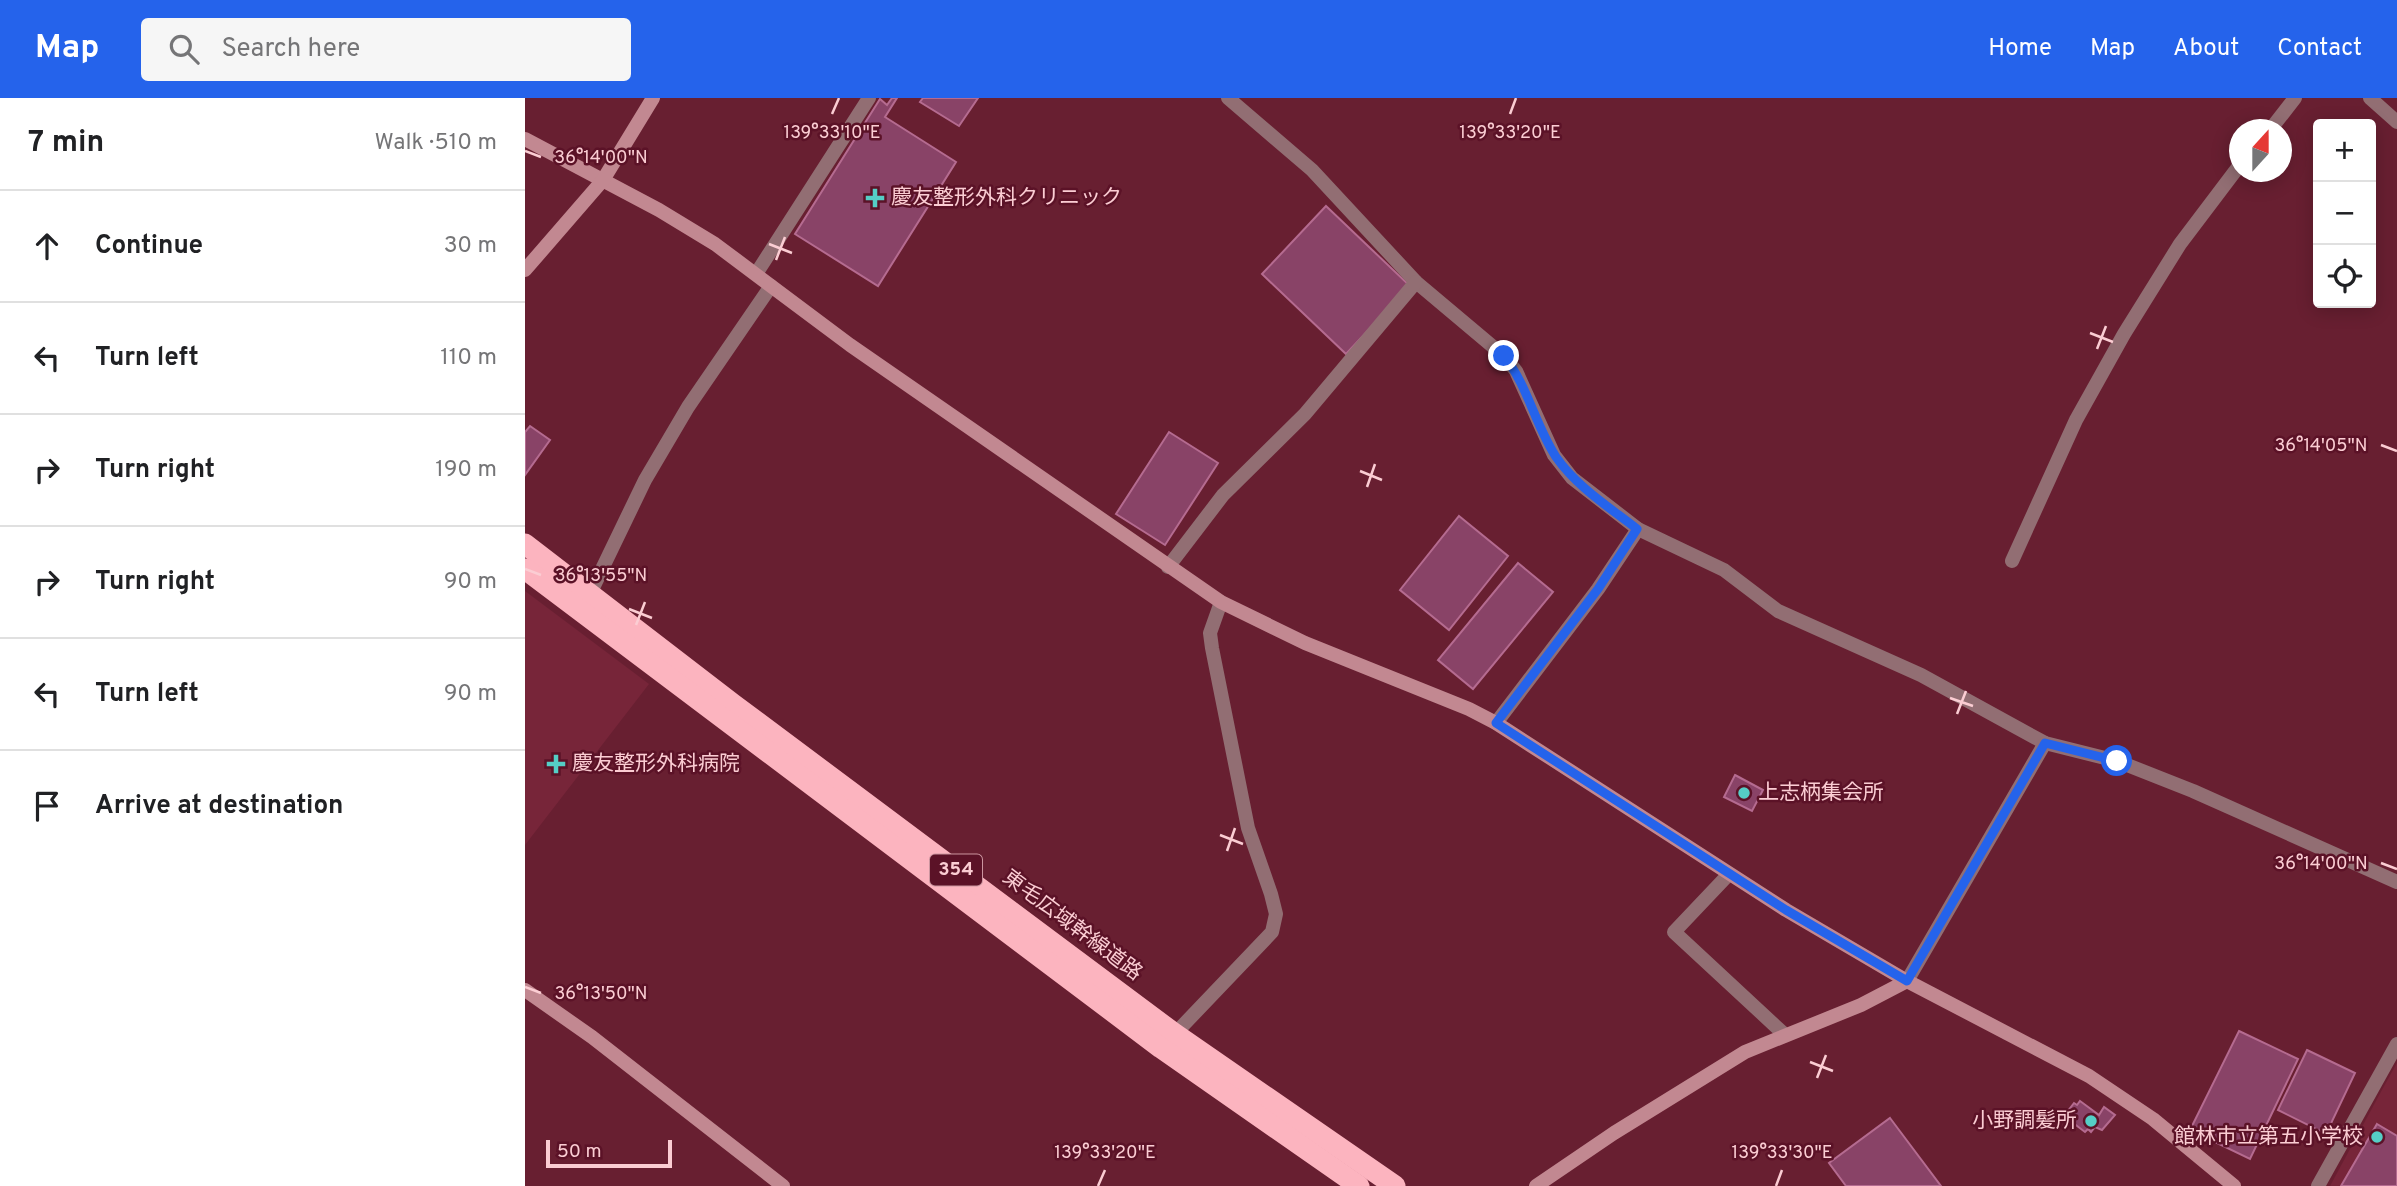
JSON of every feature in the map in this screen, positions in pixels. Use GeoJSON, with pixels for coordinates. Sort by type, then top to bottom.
{"type":"FeatureCollection","features":[{"type":"Feature","properties":{"kind":"highway","name":"東毛広域幹線道路"},"geometry":{"type":"LineString","coordinates":[[525,544],[1359,1186]]}},
{"type":"Feature","properties":{"kind":"highway","name":"東毛広域幹線道路"},"geometry":{"type":"LineString","coordinates":[[525,569],[1168,1041],[1395,1186]]}},
{"type":"Feature","properties":{"kind":"street"},"geometry":{"type":"LineString","coordinates":[[525,270],[603,180],[653,98]]}},
{"type":"Feature","properties":{"kind":"street"},"geometry":{"type":"LineString","coordinates":[[755,274],[869,98]]}},
{"type":"Feature","properties":{"kind":"street"},"geometry":{"type":"LineString","coordinates":[[1228,98],[1312,170],[1416,282],[1504,356],[1516,371],[1555,454],[1572,478],[1637,529],[1724,570],[1778,611],[1921,676],[2045,743],[2117,761],[2193,791],[2397,882]]}},
{"type":"Feature","properties":{"kind":"street"},"geometry":{"type":"LineString","coordinates":[[2279,119],[2295,98]]}},
{"type":"Feature","properties":{"kind":"street"},"geometry":{"type":"LineString","coordinates":[[2369,98],[2397,122]]}},
{"type":"Feature","properties":{"kind":"street"},"geometry":{"type":"LineString","coordinates":[[525,139],[686,226],[851,345],[1221,602],[1293,638],[1469,709],[1496,723],[1786,910],[1907,981],[2089,1076],[2153,1119],[2234,1186]]}},
{"type":"Feature","properties":{"kind":"street"},"geometry":{"type":"LineString","coordinates":[[2012,561],[2076,420],[2124,334],[2180,244],[2229,179]]}},
{"type":"Feature","properties":{"kind":"street"},"geometry":{"type":"LineString","coordinates":[[1168,567],[1223,495],[1305,414],[1416,282]]}},
{"type":"Feature","properties":{"kind":"street"},"geometry":{"type":"LineString","coordinates":[[590,594],[651,470],[688,407],[771,286]]}},
{"type":"Feature","properties":{"kind":"street"},"geometry":{"type":"LineString","coordinates":[[1496,723],[1598,589],[1637,529]]}},
{"type":"Feature","properties":{"kind":"street"},"geometry":{"type":"LineString","coordinates":[[1168,1041],[1272,932],[1276,914],[1248,828],[1212,648],[1210,633],[1221,602]]}},
{"type":"Feature","properties":{"kind":"street"},"geometry":{"type":"LineString","coordinates":[[1536,1186],[1570,1161],[1745,1052],[1861,1005],[1907,981],[2045,743]]}},
{"type":"Feature","properties":{"kind":"street"},"geometry":{"type":"LineString","coordinates":[[1729,874],[1674,932],[1784,1034]]}},
{"type":"Feature","properties":{"kind":"street"},"geometry":{"type":"LineString","coordinates":[[525,990],[592,1037],[783,1186]]}},
{"type":"Feature","properties":{"kind":"street"},"geometry":{"type":"LineString","coordinates":[[2318,1186],[2397,1044]]}},
{"type":"Feature","properties":{"kind":"shaded area","name":"慶友整形外科病院"},"geometry":{"type":"Polygon","coordinates":[[[525,591],[649,684],[525,845],[525,591]]]}},
{"type":"Feature","properties":{"kind":"shaded area","name":"館林市立第五小学校"},"geometry":{"type":"Polygon","coordinates":[[[2397,1063],[2397,1186],[2330,1186],[2383,1088],[2397,1063]]]}},
{"type":"Feature","properties":{"kind":"building","name":"慶友整形外科クリニック"},"geometry":{"type":"Polygon","coordinates":[[[892,98],[897,98],[885,117],[956,162],[878,286],[795,234],[880,99],[887,105],[892,98]]]}},
{"type":"Feature","properties":{"kind":"building","name":"慶友整形外科クリニック"},"geometry":{"type":"Polygon","coordinates":[[[923,98],[978,98],[959,126],[920,102],[923,98]]]}},
{"type":"Feature","properties":{"kind":"building"},"geometry":{"type":"Polygon","coordinates":[[[1326,206],[1410,286],[1346,354],[1262,274],[1326,206]]]}},
{"type":"Feature","properties":{"kind":"building"},"geometry":{"type":"Polygon","coordinates":[[[530,426],[550,440],[525,475],[525,432],[530,426]]]}},
{"type":"Feature","properties":{"kind":"building"},"geometry":{"type":"Polygon","coordinates":[[[1169,432],[1218,463],[1165,545],[1116,514],[1169,432]]]}},
{"type":"Feature","properties":{"kind":"building"},"geometry":{"type":"Polygon","coordinates":[[[1459,516],[1508,556],[1449,630],[1400,590],[1459,516]]]}},
{"type":"Feature","properties":{"kind":"building"},"geometry":{"type":"Polygon","coordinates":[[[1518,563],[1553,592],[1473,689],[1438,660],[1518,563]]]}},
{"type":"Feature","properties":{"kind":"building","name":"上志柄集会所"},"geometry":{"type":"Polygon","coordinates":[[[1735,775],[1763,790],[1752,811],[1724,797],[1735,775]]]}},
{"type":"Feature","properties":{"kind":"building"},"geometry":{"type":"Polygon","coordinates":[[[2239,1031],[2298,1059],[2250,1159],[2190,1130],[2239,1031]]]}},
{"type":"Feature","properties":{"kind":"building"},"geometry":{"type":"Polygon","coordinates":[[[2307,1050],[2355,1073],[2326,1134],[2278,1110],[2307,1050]]]}},
{"type":"Feature","properties":{"kind":"building","name":"小野調髪所"},"geometry":{"type":"Polygon","coordinates":[[[2080,1101],[2099,1115],[2104,1107],[2115,1115],[2102,1130],[2095,1127],[2091,1132],[2088,1129],[2085,1132],[2064,1116],[2074,1103],[2077,1105],[2080,1101]]]}},
{"type":"Feature","properties":{"kind":"building"},"geometry":{"type":"Polygon","coordinates":[[[1890,1118],[1941,1186],[1846,1186],[1829,1163],[1890,1118]]]}},
{"type":"Feature","properties":{"kind":"building"},"geometry":{"type":"Polygon","coordinates":[[[2377,1124],[2397,1136],[2397,1186],[2341,1186],[2377,1124]]]}},
{"type":"Feature","properties":{"kind":"place","name":"慶友整形外科クリニック"},"geometry":{"type":"Point","coordinates":[875,198]}},
{"type":"Feature","properties":{"kind":"place","name":"慶友整形外科病院"},"geometry":{"type":"Point","coordinates":[556,764]}},
{"type":"Feature","properties":{"kind":"place","name":"上志柄集会所"},"geometry":{"type":"Point","coordinates":[1744,793]}},
{"type":"Feature","properties":{"kind":"place","name":"小野調髪所"},"geometry":{"type":"Point","coordinates":[2091,1121]}},
{"type":"Feature","properties":{"kind":"place","name":"館林市立第五小学校"},"geometry":{"type":"Point","coordinates":[2377,1137]}},
{"type":"Feature","properties":{"kind":"route"},"geometry":{"type":"LineString","coordinates":[[1504,356],[1516,371],[1555,454],[1572,478],[1637,529],[1598,589],[1496,723],[1786,910],[1907,981],[2045,743],[2117,761]]}}]}
